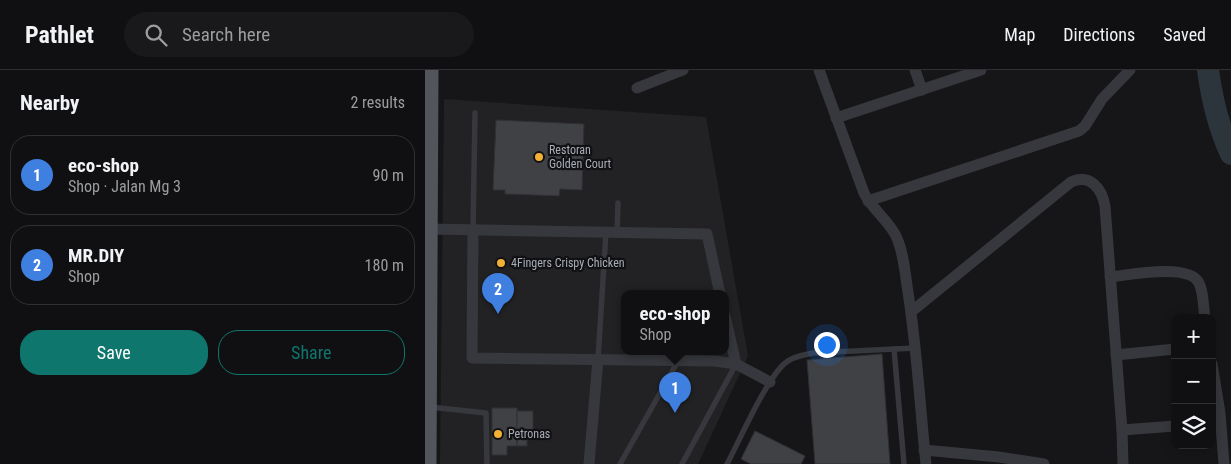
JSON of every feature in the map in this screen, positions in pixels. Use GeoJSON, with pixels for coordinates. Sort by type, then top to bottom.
{"type":"FeatureCollection","features":[{"type":"Feature","properties":{"kind":"main road"},"geometry":{"type":"LineString","coordinates":[[427,464],[428,75]]}},
{"type":"Feature","properties":{"kind":"street"},"geometry":{"type":"LineString","coordinates":[[637,88],[683,70]]}},
{"type":"Feature","properties":{"kind":"street"},"geometry":{"type":"LineString","coordinates":[[819,70],[868,200],[897,236],[902,253],[911,312],[926,464]]}},
{"type":"Feature","properties":{"kind":"street"},"geometry":{"type":"LineString","coordinates":[[915,70],[922,90]]}},
{"type":"Feature","properties":{"kind":"street"},"geometry":{"type":"LineString","coordinates":[[836,118],[981,70]]}},
{"type":"Feature","properties":{"kind":"street"},"geometry":{"type":"LineString","coordinates":[[868,200],[1079,130],[1085,126],[1102,98],[1131,70]]}},
{"type":"Feature","properties":{"kind":"street"},"geometry":{"type":"LineString","coordinates":[[911,312],[1065,187],[1077,180],[1089,180],[1098,188],[1103,197],[1122,430],[1123,464]]}},
{"type":"Feature","properties":{"kind":"street"},"geometry":{"type":"LineString","coordinates":[[428,229],[707,234],[719,290]]}},
{"type":"Feature","properties":{"kind":"street"},"geometry":{"type":"LineString","coordinates":[[473,229],[472,358],[715,361],[736,364],[770,382]]}},
{"type":"Feature","properties":{"kind":"street"},"geometry":{"type":"LineString","coordinates":[[1110,277],[1175,271],[1189,274],[1199,284],[1204,314]]}},
{"type":"Feature","properties":{"kind":"street"},"geometry":{"type":"LineString","coordinates":[[729,333],[736,364]]}},
{"type":"Feature","properties":{"kind":"street"},"geometry":{"type":"LineString","coordinates":[[1116,355],[1171,349]]}},
{"type":"Feature","properties":{"kind":"street"},"geometry":{"type":"LineString","coordinates":[[589,464],[598,359]]}},
{"type":"Feature","properties":{"kind":"street"},"geometry":{"type":"LineString","coordinates":[[1215,404],[1217,424],[1225,464]]}},
{"type":"Feature","properties":{"kind":"street"},"geometry":{"type":"LineString","coordinates":[[1122,430],[1171,426]]}},
{"type":"Feature","properties":{"kind":"street"},"geometry":{"type":"LineString","coordinates":[[924,450],[999,457],[1044,464]]}},
{"type":"Feature","properties":{"kind":"lane"},"geometry":{"type":"LineString","coordinates":[[473,229],[475,113]]}},
{"type":"Feature","properties":{"kind":"lane"},"geometry":{"type":"LineString","coordinates":[[598,359],[612,232],[618,203]]}},
{"type":"Feature","properties":{"kind":"lane"},"geometry":{"type":"LineString","coordinates":[[727,464],[770,382],[780,367],[788,361],[813,353],[915,348]]}},
{"type":"Feature","properties":{"kind":"lane"},"geometry":{"type":"LineString","coordinates":[[894,349],[904,464]]}},
{"type":"Feature","properties":{"kind":"lane"},"geometry":{"type":"LineString","coordinates":[[621,464],[679,360]]}},
{"type":"Feature","properties":{"kind":"lane"},"geometry":{"type":"LineString","coordinates":[[683,464],[736,364]]}},
{"type":"Feature","properties":{"kind":"lane"},"geometry":{"type":"LineString","coordinates":[[428,407],[486,413],[487,464]]}},
{"type":"Feature","properties":{"kind":"shaded area"},"geometry":{"type":"Polygon","coordinates":[[[444,99],[706,117],[748,356],[698,464],[440,464],[444,99]]]}},
{"type":"Feature","properties":{"kind":"building","name":"Restoran Golden Court"},"geometry":{"type":"Polygon","coordinates":[[[496,120],[584,124],[582,190],[560,189],[559,196],[505,194],[505,190],[493,190],[496,120]]]}},
{"type":"Feature","properties":{"kind":"building"},"geometry":{"type":"Polygon","coordinates":[[[882,354],[890,464],[815,464],[807,360],[882,354]]]}},
{"type":"Feature","properties":{"kind":"building"},"geometry":{"type":"Polygon","coordinates":[[[492,408],[517,408],[517,446],[507,446],[507,455],[492,455],[492,408]]]}},
{"type":"Feature","properties":{"kind":"building"},"geometry":{"type":"Polygon","coordinates":[[[517,411],[533,411],[533,430],[527,430],[527,446],[517,446],[517,411]]]}},
{"type":"Feature","properties":{"kind":"building"},"geometry":{"type":"Polygon","coordinates":[[[755,431],[805,456],[801,464],[751,464],[741,459],[755,431]]]}},
{"type":"Feature","properties":{"kind":"waterway"},"geometry":{"type":"LineString","coordinates":[[1208,70],[1216,113],[1231,154]]}},
{"type":"Feature","properties":{"kind":"place","name":"Restoran Golden Court"},"geometry":{"type":"Point","coordinates":[539,157]}},
{"type":"Feature","properties":{"kind":"place","name":"4Fingers Crispy Chicken"},"geometry":{"type":"Point","coordinates":[501,263]}},
{"type":"Feature","properties":{"kind":"place","name":"MR.DIY"},"geometry":{"type":"Point","coordinates":[498,314]}},
{"type":"Feature","properties":{"kind":"place","name":"eco-shop"},"geometry":{"type":"Point","coordinates":[675,413]}},
{"type":"Feature","properties":{"kind":"place","name":"Petronas"},"geometry":{"type":"Point","coordinates":[498,434]}}]}
